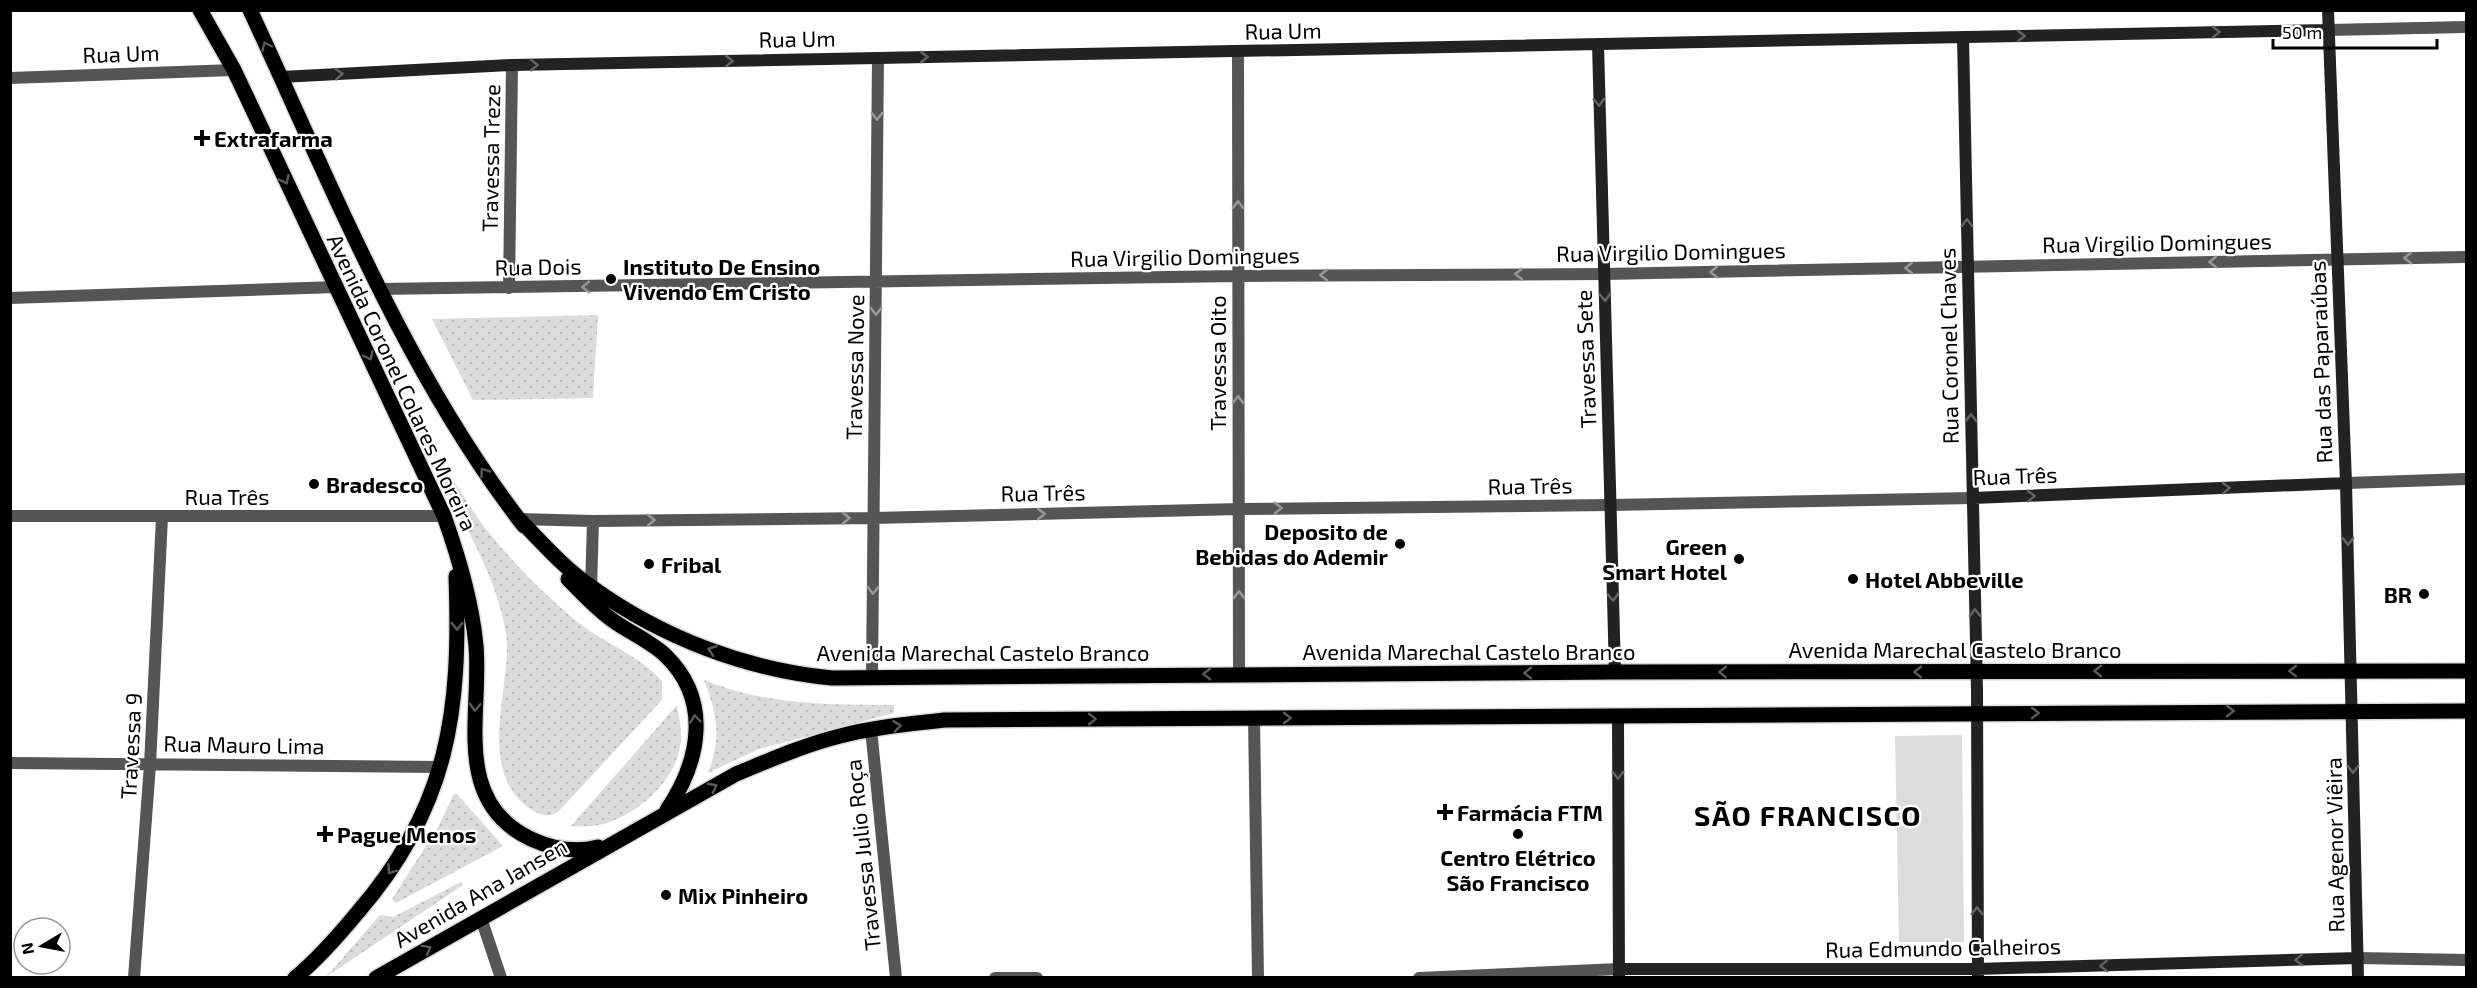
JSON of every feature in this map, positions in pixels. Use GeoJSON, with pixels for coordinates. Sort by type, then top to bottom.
{"type":"FeatureCollection","features":[{"type":"Feature","properties":{"kind":"main road","name":"Avenida Coronel Colares Moreira"},"geometry":{"type":"LineString","coordinates":[[200,10],[234,70],[444,516],[474,624],[477,676],[474,740],[480,781],[488,800],[511,827],[543,844],[576,850],[607,846]]}},
{"type":"Feature","properties":{"kind":"main road","name":"Avenida Coronel Colares Moreira"},"geometry":{"type":"LineString","coordinates":[[250,10],[380,289],[441,405],[519,519],[585,597],[613,621],[664,654],[685,682],[694,708],[697,734],[695,749],[687,777],[666,812]]}},
{"type":"Feature","properties":{"kind":"main road","name":"Avenida Marechal Castelo Branco"},"geometry":{"type":"LineString","coordinates":[[519,519],[591,588],[634,615],[710,650],[768,668],[800,675],[832,678],[1615,672],[2466,671]]}},
{"type":"Feature","properties":{"kind":"main road"},"geometry":{"type":"LineString","coordinates":[[295,978],[340,934],[393,868],[422,819],[440,767],[450,720],[456,652],[454,546]]}},
{"type":"Feature","properties":{"kind":"main road"},"geometry":{"type":"LineString","coordinates":[[607,846],[736,774],[781,755],[839,736],[871,729],[945,720],[2466,711]]}},
{"type":"Feature","properties":{"kind":"main road","name":"Avenida Ana Jansen"},"geometry":{"type":"LineString","coordinates":[[376,978],[607,846]]}},
{"type":"Feature","properties":{"kind":"street","name":"Rua das Paparaúbas"},"geometry":{"type":"LineString","coordinates":[[2328,10],[2346,483],[2352,711]]}},
{"type":"Feature","properties":{"kind":"street","name":"Rua Um"},"geometry":{"type":"LineString","coordinates":[[281,77],[512,65],[2466,27]]}},
{"type":"Feature","properties":{"kind":"street","name":"Rua Coronel Chaves"},"geometry":{"type":"LineString","coordinates":[[1963,37],[1977,713],[1977,974]]}},
{"type":"Feature","properties":{"kind":"street","name":"Travessa Sete"},"geometry":{"type":"LineString","coordinates":[[1598,44],[1615,672]]}},
{"type":"Feature","properties":{"kind":"street","name":"Travessa Oito"},"geometry":{"type":"LineString","coordinates":[[1238,52],[1239,674]]}},
{"type":"Feature","properties":{"kind":"street","name":"Travessa Nove"},"geometry":{"type":"LineString","coordinates":[[872,677],[878,58]]}},
{"type":"Feature","properties":{"kind":"street","name":"Travessa Treze"},"geometry":{"type":"LineString","coordinates":[[510,288],[512,65]]}},
{"type":"Feature","properties":{"kind":"street","name":"Rua Um"},"geometry":{"type":"LineString","coordinates":[[10,78],[234,70]]}},
{"type":"Feature","properties":{"kind":"street","name":"Rua Virgilio Domingues"},"geometry":{"type":"LineString","coordinates":[[876,283],[1238,276],[1604,274],[2466,257]]}},
{"type":"Feature","properties":{"kind":"street","name":"Rua Dois"},"geometry":{"type":"LineString","coordinates":[[380,289],[876,283]]}},
{"type":"Feature","properties":{"kind":"street"},"geometry":{"type":"LineString","coordinates":[[10,298],[336,287]]}},
{"type":"Feature","properties":{"kind":"street","name":"Rua Três"},"geometry":{"type":"LineString","coordinates":[[519,519],[874,518],[1239,509],[1972,498],[2466,479]]}},
{"type":"Feature","properties":{"kind":"street","name":"Rua Três"},"geometry":{"type":"LineString","coordinates":[[10,516],[444,516]]}},
{"type":"Feature","properties":{"kind":"street","name":"Travessa 9"},"geometry":{"type":"LineString","coordinates":[[134,978],[150,765],[162,517]]}},
{"type":"Feature","properties":{"kind":"street"},"geometry":{"type":"LineString","coordinates":[[591,588],[593,520]]}},
{"type":"Feature","properties":{"kind":"street","name":"Rua Agenor Viêira"},"geometry":{"type":"LineString","coordinates":[[2352,711],[2358,978]]}},
{"type":"Feature","properties":{"kind":"street"},"geometry":{"type":"LineString","coordinates":[[1618,716],[1619,973]]}},
{"type":"Feature","properties":{"kind":"street"},"geometry":{"type":"LineString","coordinates":[[1254,718],[1258,978]]}},
{"type":"Feature","properties":{"kind":"street","name":"Travessa Julio Roça"},"geometry":{"type":"LineString","coordinates":[[871,729],[896,978]]}},
{"type":"Feature","properties":{"kind":"street","name":"Rua Mauro Lima"},"geometry":{"type":"LineString","coordinates":[[10,763],[440,767]]}},
{"type":"Feature","properties":{"kind":"street"},"geometry":{"type":"LineString","coordinates":[[481,918],[501,978]]}},
{"type":"Feature","properties":{"kind":"street","name":"Rua Edmundo Calheiros"},"geometry":{"type":"LineString","coordinates":[[1419,978],[1619,973],[1977,974],[2358,958],[2466,960]]}},
{"type":"Feature","properties":{"kind":"street"},"geometry":{"type":"LineString","coordinates":[[995,978],[1037,978]]}},
{"type":"Feature","properties":{"kind":"shaded area"},"geometry":{"type":"Polygon","coordinates":[[[598,315],[593,398],[473,400],[432,319],[598,315]]]}},
{"type":"Feature","properties":{"kind":"shaded area"},"geometry":{"type":"Polygon","coordinates":[[[449,473],[484,527],[532,581],[579,623],[632,656],[662,681],[662,700],[554,814],[543,815],[529,808],[514,793],[504,775],[499,733],[506,667],[505,629],[489,576],[440,477],[449,473]]]}},
{"type":"Feature","properties":{"kind":"shaded area"},"geometry":{"type":"Polygon","coordinates":[[[704,680],[742,693],[766,698],[839,704],[894,705],[894,713],[759,749],[708,773],[715,748],[716,726],[715,715],[704,680]]]}},
{"type":"Feature","properties":{"kind":"shaded area"},"geometry":{"type":"Polygon","coordinates":[[[677,705],[681,731],[680,747],[677,760],[661,785],[651,796],[626,815],[596,826],[571,826],[677,705]]]}},
{"type":"Feature","properties":{"kind":"shaded area"},"geometry":{"type":"Polygon","coordinates":[[[1962,735],[1964,942],[1899,942],[1895,736],[1962,735]]]}},
{"type":"Feature","properties":{"kind":"shaded area"},"geometry":{"type":"Polygon","coordinates":[[[454,794],[457,794],[503,846],[396,903],[392,899],[438,827],[454,794]]]}},
{"type":"Feature","properties":{"kind":"shaded area"},"geometry":{"type":"Polygon","coordinates":[[[461,882],[463,885],[326,977],[380,915],[393,917],[461,882]]]}},
{"type":"Feature","properties":{"kind":"place","name":"Extrafarma"},"geometry":{"type":"Point","coordinates":[202,138]}},
{"type":"Feature","properties":{"kind":"place","name":"Instituto De Ensino Vivendo Em Cristo"},"geometry":{"type":"Point","coordinates":[611,279]}},
{"type":"Feature","properties":{"kind":"place","name":"Bradesco"},"geometry":{"type":"Point","coordinates":[314,484]}},
{"type":"Feature","properties":{"kind":"place","name":"Deposito de Bebidas do Ademir"},"geometry":{"type":"Point","coordinates":[1400,544]}},
{"type":"Feature","properties":{"kind":"place","name":"Green Smart Hotel"},"geometry":{"type":"Point","coordinates":[1739,559]}},
{"type":"Feature","properties":{"kind":"place","name":"Fribal"},"geometry":{"type":"Point","coordinates":[649,564]}},
{"type":"Feature","properties":{"kind":"place","name":"Hotel Abbeville"},"geometry":{"type":"Point","coordinates":[1853,579]}},
{"type":"Feature","properties":{"kind":"place","name":"BR"},"geometry":{"type":"Point","coordinates":[2424,594]}},
{"type":"Feature","properties":{"kind":"place","name":"Farmácia FTM"},"geometry":{"type":"Point","coordinates":[1445,812]}},
{"type":"Feature","properties":{"kind":"place","name":"Pague Menos"},"geometry":{"type":"Point","coordinates":[325,834]}},
{"type":"Feature","properties":{"kind":"place","name":"Centro Elétrico São Francisco"},"geometry":{"type":"Point","coordinates":[1518,834]}},
{"type":"Feature","properties":{"kind":"place","name":"Mix Pinheiro"},"geometry":{"type":"Point","coordinates":[666,895]}},
{"type":"Feature","properties":{"kind":"district","name":"SÃO FRANCISCO"},"geometry":{"type":"Point","coordinates":[1808,815]}}]}
